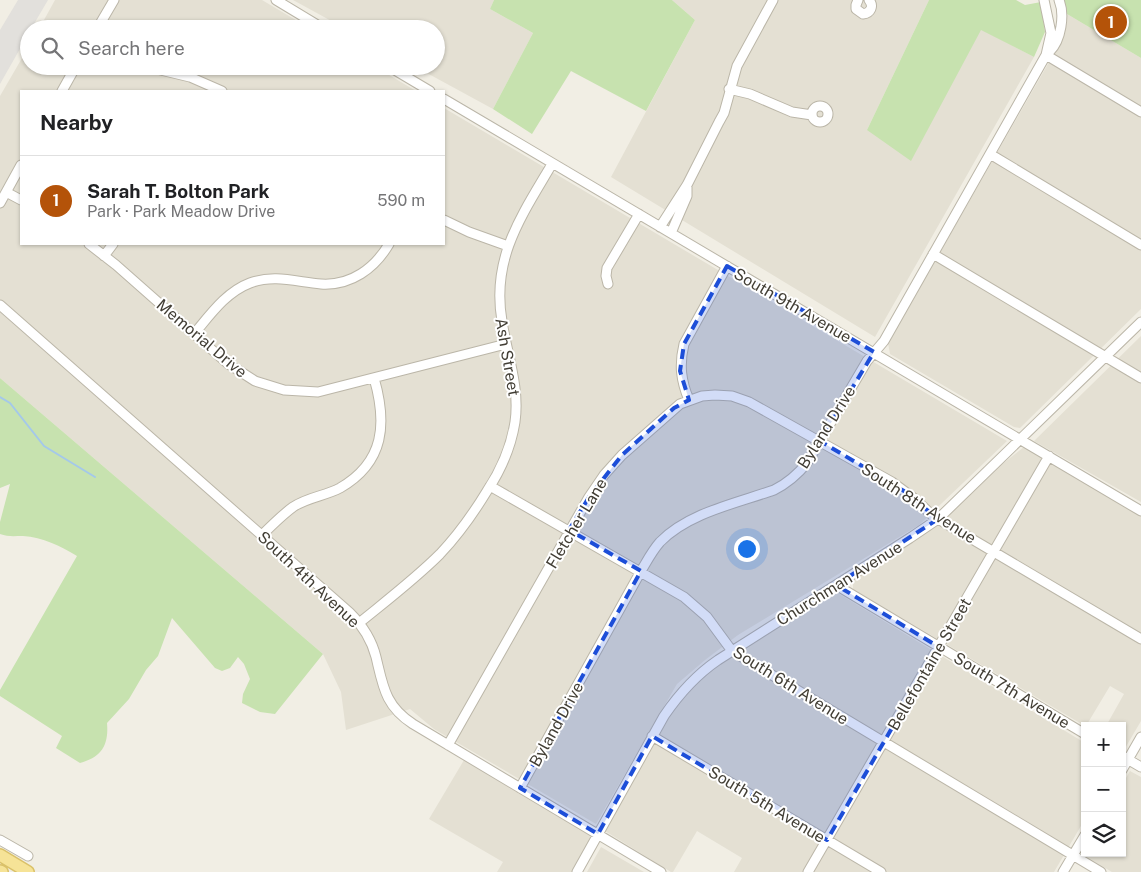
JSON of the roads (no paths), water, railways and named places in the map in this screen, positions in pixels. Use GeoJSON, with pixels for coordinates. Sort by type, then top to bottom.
{"type":"FeatureCollection","features":[{"type":"Feature","properties":{"kind":"main road"},"geometry":{"type":"LineString","coordinates":[[0,855],[28,872]]}},
{"type":"Feature","properties":{"kind":"street"},"geometry":{"type":"LineString","coordinates":[[103,20],[114,0]]}},
{"type":"Feature","properties":{"kind":"street"},"geometry":{"type":"LineString","coordinates":[[276,0],[309,20]]}},
{"type":"Feature","properties":{"kind":"street"},"geometry":{"type":"LineString","coordinates":[[660,227],[687,185],[724,113],[729,89],[737,66],[773,0]]}},
{"type":"Feature","properties":{"kind":"street"},"geometry":{"type":"LineString","coordinates":[[857,0],[856,9],[865,14],[872,5],[869,0]]}},
{"type":"Feature","properties":{"kind":"street"},"geometry":{"type":"LineString","coordinates":[[1044,0],[1051,33],[1046,54],[1141,112]]}},
{"type":"Feature","properties":{"kind":"street","name":"Byland Drive"},"geometry":{"type":"LineString","coordinates":[[520,788],[641,571],[658,545],[681,525],[774,490],[786,483],[803,468],[867,361],[882,345],[1046,54],[1053,48],[1062,18],[1059,0]]}},
{"type":"Feature","properties":{"kind":"street"},"geometry":{"type":"LineString","coordinates":[[63,90],[71,75]]}},
{"type":"Feature","properties":{"kind":"street"},"geometry":{"type":"LineString","coordinates":[[185,75],[220,90]]}},
{"type":"Feature","properties":{"kind":"street"},"geometry":{"type":"LineString","coordinates":[[403,75],[428,90]]}},
{"type":"Feature","properties":{"kind":"street"},"geometry":{"type":"LineString","coordinates":[[729,89],[757,97],[792,112],[812,115]]}},
{"type":"Feature","properties":{"kind":"street","name":"South 9th Avenue"},"geometry":{"type":"LineString","coordinates":[[445,100],[1141,511]]}},
{"type":"Feature","properties":{"kind":"street"},"geometry":{"type":"LineString","coordinates":[[990,154],[1141,245]]}},
{"type":"Feature","properties":{"kind":"street","name":"Ash Street"},"geometry":{"type":"LineString","coordinates":[[359,623],[441,553],[468,522],[490,486],[509,448],[515,421],[515,384],[499,303],[499,282],[503,260],[519,219],[552,164]]}},
{"type":"Feature","properties":{"kind":"street"},"geometry":{"type":"LineString","coordinates":[[0,203],[20,167]]}},
{"type":"Feature","properties":{"kind":"street"},"geometry":{"type":"LineString","coordinates":[[671,233],[688,196],[687,185]]}},
{"type":"Feature","properties":{"kind":"street"},"geometry":{"type":"LineString","coordinates":[[6,192],[20,199]]}},
{"type":"Feature","properties":{"kind":"street"},"geometry":{"type":"LineString","coordinates":[[608,284],[607,268],[639,214]]}},
{"type":"Feature","properties":{"kind":"street"},"geometry":{"type":"LineString","coordinates":[[445,220],[469,232],[508,246]]}},
{"type":"Feature","properties":{"kind":"street","name":"Memorial Drive"},"geometry":{"type":"LineString","coordinates":[[90,245],[227,363],[247,377],[284,390],[318,392],[506,344]]}},
{"type":"Feature","properties":{"kind":"street"},"geometry":{"type":"LineString","coordinates":[[104,256],[112,245]]}},
{"type":"Feature","properties":{"kind":"street"},"geometry":{"type":"LineString","coordinates":[[194,334],[226,298],[246,284],[272,278],[321,284],[344,282],[363,273],[374,265],[388,245]]}},
{"type":"Feature","properties":{"kind":"street"},"geometry":{"type":"LineString","coordinates":[[933,254],[1141,378]]}},
{"type":"Feature","properties":{"kind":"street"},"geometry":{"type":"LineString","coordinates":[[689,400],[680,370],[684,344],[727,266]]}},
{"type":"Feature","properties":{"kind":"street","name":"South 4th Avenue"},"geometry":{"type":"LineString","coordinates":[[0,304],[348,611],[359,623],[371,644],[382,685],[391,703],[407,720],[661,872]]}},
{"type":"Feature","properties":{"kind":"street","name":"Churchman Avenue"},"geometry":{"type":"LineString","coordinates":[[576,872],[652,736],[683,690],[704,670],[732,651],[938,519],[1141,322]]}},
{"type":"Feature","properties":{"kind":"street"},"geometry":{"type":"LineString","coordinates":[[262,535],[274,522],[293,507],[341,488],[357,476],[368,463],[378,445],[382,426],[380,398],[374,378]]}},
{"type":"Feature","properties":{"kind":"street","name":"South 8th Avenue"},"geometry":{"type":"LineString","coordinates":[[689,400],[716,394],[739,398],[755,405],[892,482],[938,519],[1141,639]]}},
{"type":"Feature","properties":{"kind":"street","name":"Fletcher Lane"},"geometry":{"type":"LineString","coordinates":[[448,745],[589,496],[622,455],[674,408],[689,400]]}},
{"type":"Feature","properties":{"kind":"street","name":"Bellefontaine Street"},"geometry":{"type":"LineString","coordinates":[[808,872],[1049,456]]}},
{"type":"Feature","properties":{"kind":"street","name":"South 6th Avenue"},"geometry":{"type":"LineString","coordinates":[[490,486],[678,593],[707,617],[732,651],[1102,872]]}},
{"type":"Feature","properties":{"kind":"street","name":"South 7th Avenue"},"geometry":{"type":"LineString","coordinates":[[836,585],[1081,732]]}},
{"type":"Feature","properties":{"kind":"street","name":"South 5th Avenue"},"geometry":{"type":"LineString","coordinates":[[652,736],[881,872]]}},
{"type":"Feature","properties":{"kind":"street"},"geometry":{"type":"LineString","coordinates":[[1126,757],[1141,738]]}},
{"type":"Feature","properties":{"kind":"street"},"geometry":{"type":"LineString","coordinates":[[1126,759],[1141,767]]}},
{"type":"Feature","properties":{"kind":"street"},"geometry":{"type":"LineString","coordinates":[[0,840],[28,856]]}},
{"type":"Feature","properties":{"kind":"street"},"geometry":{"type":"LineString","coordinates":[[1064,872],[1081,842]]}},
{"type":"Feature","properties":{"kind":"waterway"},"geometry":{"type":"LineString","coordinates":[[0,397],[10,403],[44,446],[95,477]]}},
{"type":"Feature","properties":{"kind":"place","name":"Sarah T. Bolton Park"},"geometry":{"type":"Point","coordinates":[1111,22]}}]}
